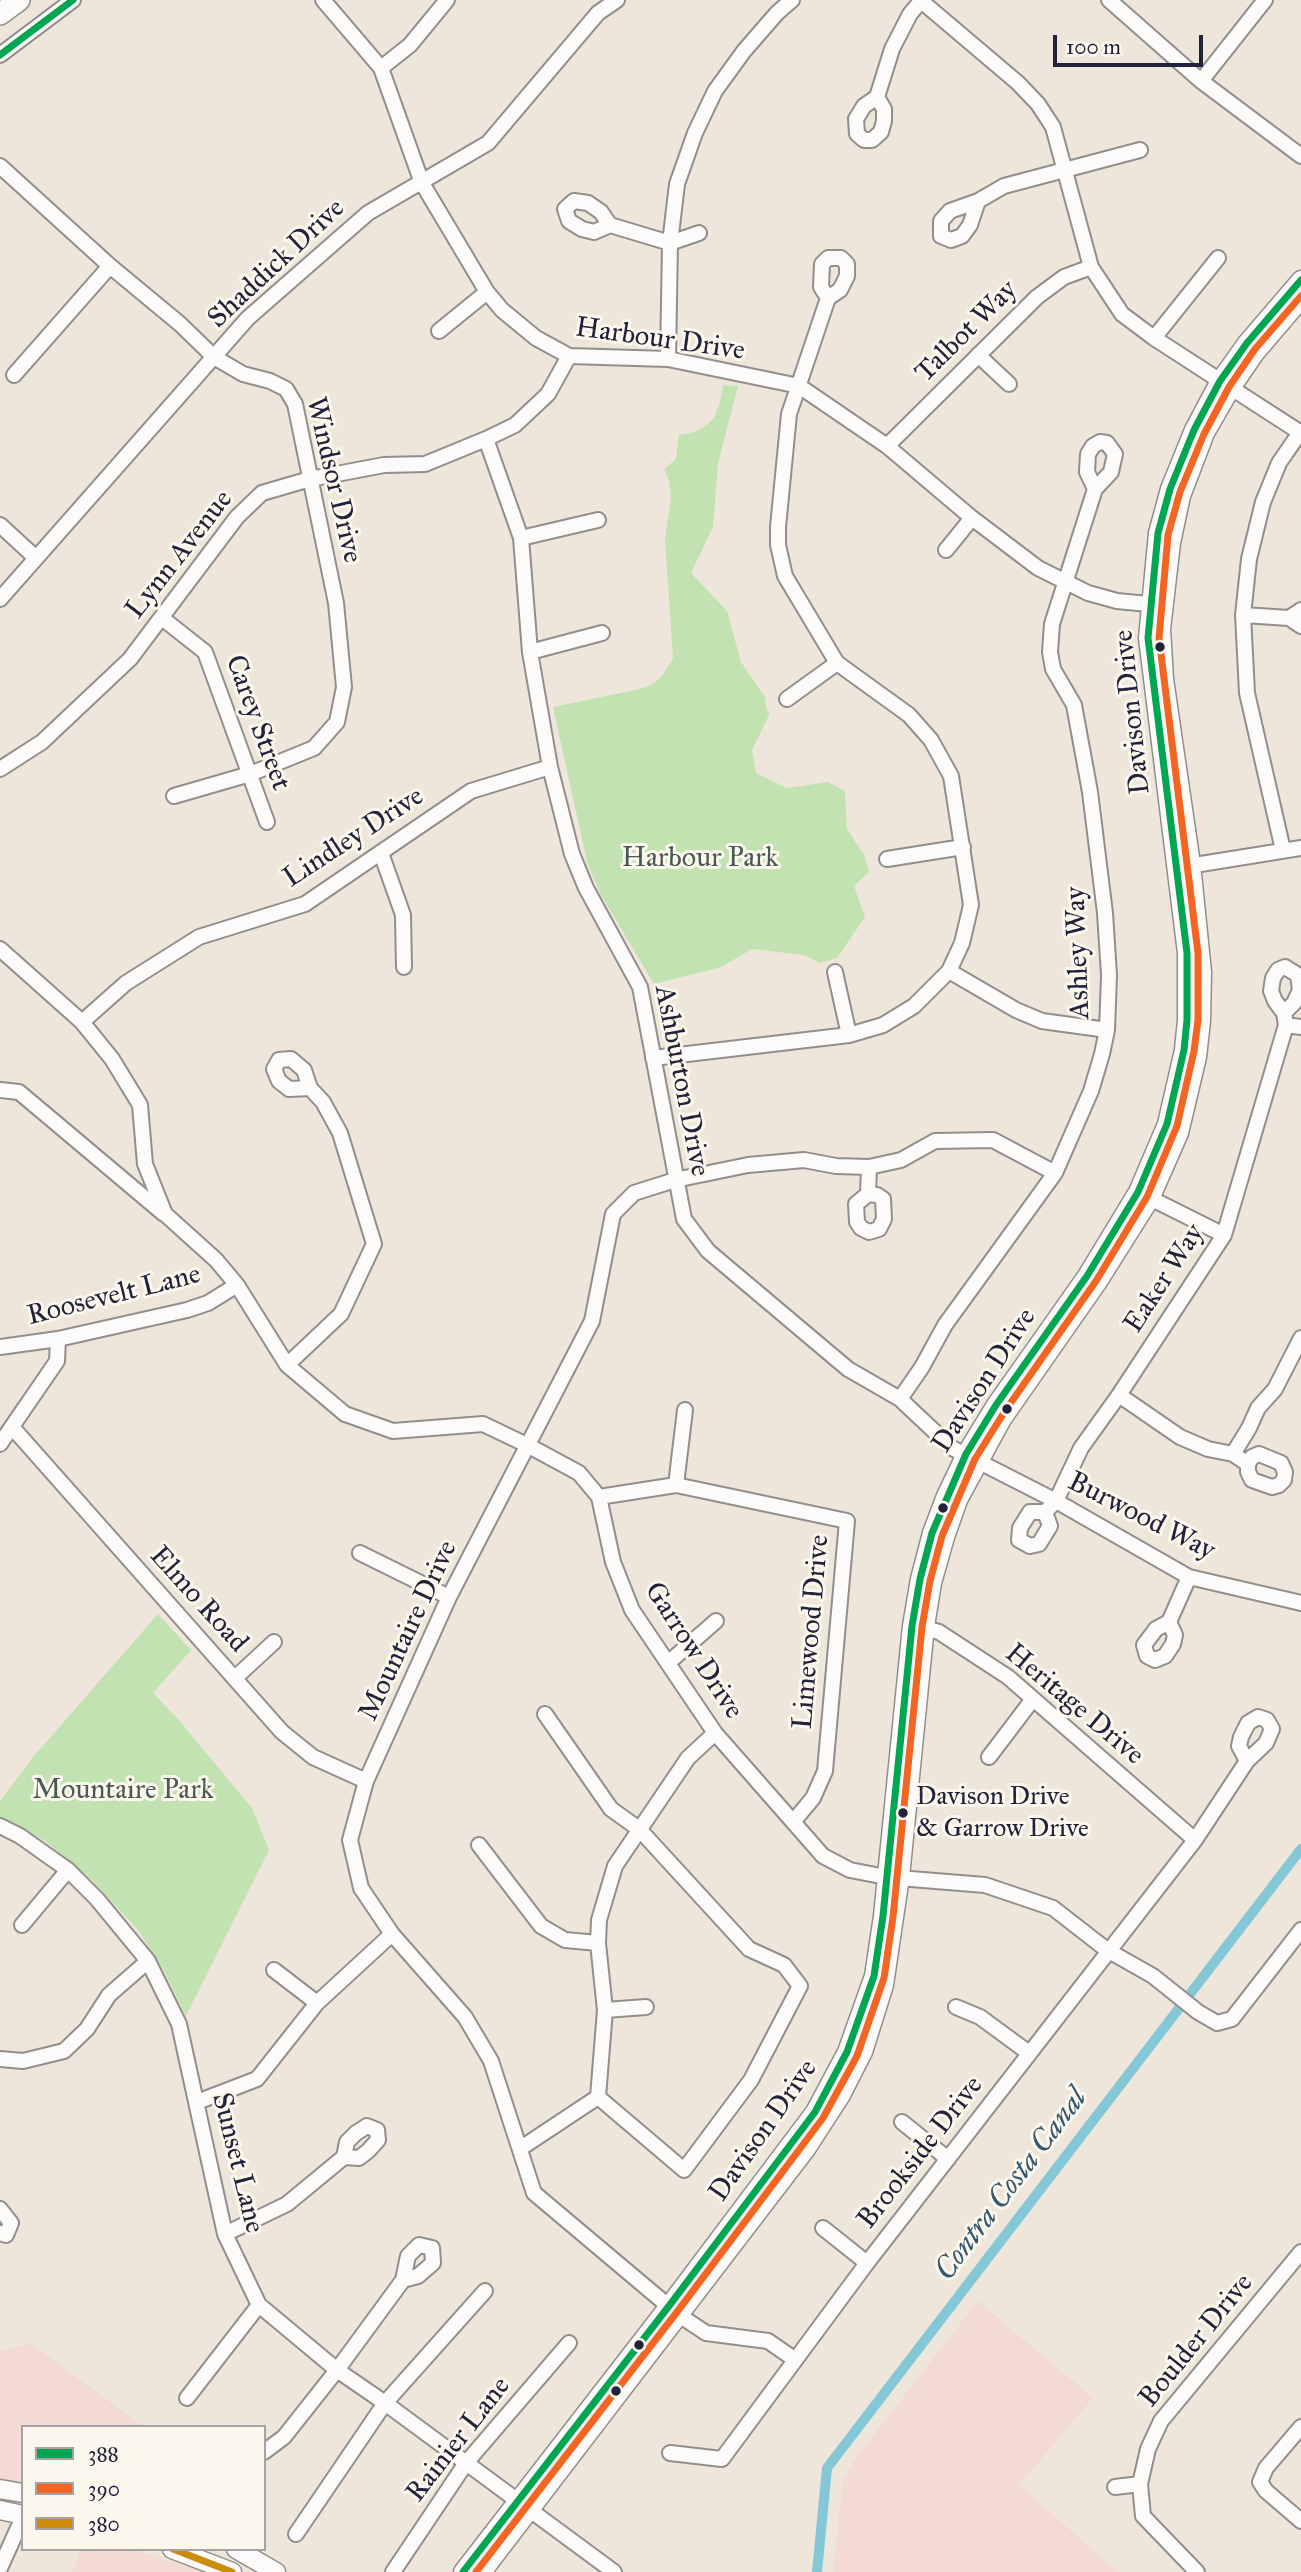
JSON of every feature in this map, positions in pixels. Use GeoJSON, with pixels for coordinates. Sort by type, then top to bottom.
{"type":"FeatureCollection","features":[{"type":"Feature","properties":{"kind":"highway"},"geometry":{"type":"LineString","coordinates":[[0,14],[19,0]]}},
{"type":"Feature","properties":{"kind":"main road","name":"Davison Drive"},"geometry":{"type":"LineString","coordinates":[[463,2572],[524,2505],[674,2311],[806,2149],[841,2095],[863,2052],[884,1985],[918,1626],[972,1457],[1002,1419],[1099,1280],[1179,1133],[1197,1057],[1202,972],[1184,867],[1161,629],[1156,605],[1181,496],[1225,384],[1247,343],[1301,279]]}},
{"type":"Feature","properties":{"kind":"main road","name":"Davison Drive"},"geometry":{"type":"LineString","coordinates":[[1225,384],[1301,299]]}},
{"type":"Feature","properties":{"kind":"main road"},"geometry":{"type":"LineString","coordinates":[[0,2489],[21,2493]]}},
{"type":"Feature","properties":{"kind":"main road","name":"Davison Drive"},"geometry":{"type":"LineString","coordinates":[[482,2572],[524,2505]]}},
{"type":"Feature","properties":{"kind":"main road"},"geometry":{"type":"LineString","coordinates":[[0,2510],[21,2515]]}},
{"type":"Feature","properties":{"kind":"main road"},"geometry":{"type":"LineString","coordinates":[[177,2551],[232,2572]]}},
{"type":"Feature","properties":{"kind":"main road"},"geometry":{"type":"LineString","coordinates":[[239,2551],[276,2572]]}},
{"type":"Feature","properties":{"kind":"street"},"geometry":{"type":"LineString","coordinates":[[0,55],[73,0]]}},
{"type":"Feature","properties":{"kind":"street","name":"Harbour Drive"},"geometry":{"type":"LineString","coordinates":[[323,0],[381,68],[422,183],[487,292],[502,310],[536,338],[569,356],[668,359],[799,386],[887,446],[1019,555],[1065,582],[1117,601],[1156,605]]}},
{"type":"Feature","properties":{"kind":"street"},"geometry":{"type":"LineString","coordinates":[[381,68],[410,45],[447,0]]}},
{"type":"Feature","properties":{"kind":"street","name":"Shaddick Drive"},"geometry":{"type":"LineString","coordinates":[[0,599],[248,318],[368,213],[488,143],[598,13],[617,0]]}},
{"type":"Feature","properties":{"kind":"street"},"geometry":{"type":"LineString","coordinates":[[668,359],[670,243],[677,184],[695,133],[715,91],[744,51],[792,0]]}},
{"type":"Feature","properties":{"kind":"street"},"geometry":{"type":"LineString","coordinates":[[877,97],[892,49],[910,14],[921,0],[1018,83],[1038,104],[1053,127],[1067,170],[1091,267],[1122,314],[1154,338],[1301,432],[1279,463],[1264,502],[1249,559],[1243,615],[1247,693],[1283,850]]}},
{"type":"Feature","properties":{"kind":"street"},"geometry":{"type":"LineString","coordinates":[[1109,0],[1201,81],[1301,156]]}},
{"type":"Feature","properties":{"kind":"street"},"geometry":{"type":"LineString","coordinates":[[1201,81],[1265,0]]}},
{"type":"Feature","properties":{"kind":"street"},"geometry":{"type":"LineString","coordinates":[[978,201],[1004,186],[1140,150]]}},
{"type":"Feature","properties":{"kind":"street","name":"Windsor Drive"},"geometry":{"type":"LineString","coordinates":[[0,166],[214,357],[243,374],[270,381],[286,389],[295,404],[336,603],[344,687],[337,722],[314,748],[250,774],[174,796]]}},
{"type":"Feature","properties":{"kind":"street"},"geometry":{"type":"LineString","coordinates":[[610,225],[670,243],[699,233]]}},
{"type":"Feature","properties":{"kind":"street"},"geometry":{"type":"LineString","coordinates":[[1154,338],[1217,258]]}},
{"type":"Feature","properties":{"kind":"street"},"geometry":{"type":"LineString","coordinates":[[14,375],[110,266]]}},
{"type":"Feature","properties":{"kind":"street","name":"Talbot Way"},"geometry":{"type":"LineString","coordinates":[[887,446],[1037,297],[1064,277],[1091,267]]}},
{"type":"Feature","properties":{"kind":"street"},"geometry":{"type":"LineString","coordinates":[[439,331],[487,292]]}},
{"type":"Feature","properties":{"kind":"street"},"geometry":{"type":"LineString","coordinates":[[653,1058],[849,1035],[883,1025],[914,1006],[949,971],[962,943],[971,905],[951,776],[931,740],[909,715],[837,663],[785,576],[778,545],[778,527],[789,414],[828,298]]}},
{"type":"Feature","properties":{"kind":"street"},"geometry":{"type":"LineString","coordinates":[[978,355],[1009,384]]}},
{"type":"Feature","properties":{"kind":"street","name":"Lynn Avenue"},"geometry":{"type":"LineString","coordinates":[[0,769],[42,742],[130,659],[237,517],[262,493],[310,479],[384,466],[425,464],[486,439],[515,425],[548,394],[569,356]]}},
{"type":"Feature","properties":{"kind":"street","name":"Ashburton Drive"},"geometry":{"type":"LineString","coordinates":[[486,439],[522,538],[530,652],[550,767],[572,854],[586,888],[640,988],[684,1219],[708,1251],[848,1370],[900,1399],[952,1448],[972,1457]]}},
{"type":"Feature","properties":{"kind":"street","name":"Ashley Way"},"geometry":{"type":"LineString","coordinates":[[900,1399],[922,1367],[945,1325],[1055,1173],[1091,1091],[1107,1030],[1109,975],[1105,913],[1090,792],[1074,705],[1053,669],[1050,652],[1052,624],[1095,489]]}},
{"type":"Feature","properties":{"kind":"street"},"geometry":{"type":"LineString","coordinates":[[946,550],[972,518]]}},
{"type":"Feature","properties":{"kind":"street"},"geometry":{"type":"LineString","coordinates":[[522,538],[598,520]]}},
{"type":"Feature","properties":{"kind":"street"},"geometry":{"type":"LineString","coordinates":[[0,526],[36,558]]}},
{"type":"Feature","properties":{"kind":"street"},"geometry":{"type":"LineString","coordinates":[[1243,615],[1297,618]]}},
{"type":"Feature","properties":{"kind":"street","name":"Carey Street"},"geometry":{"type":"LineString","coordinates":[[162,618],[205,652],[267,822]]}},
{"type":"Feature","properties":{"kind":"street"},"geometry":{"type":"LineString","coordinates":[[530,652],[602,634]]}},
{"type":"Feature","properties":{"kind":"street"},"geometry":{"type":"LineString","coordinates":[[787,699],[837,663]]}},
{"type":"Feature","properties":{"kind":"street","name":"Lindley Drive"},"geometry":{"type":"LineString","coordinates":[[82,1022],[126,983],[199,937],[305,904],[471,791],[550,767]]}},
{"type":"Feature","properties":{"kind":"street"},"geometry":{"type":"LineString","coordinates":[[887,859],[963,846]]}},
{"type":"Feature","properties":{"kind":"street"},"geometry":{"type":"LineString","coordinates":[[1184,867],[1301,848]]}},
{"type":"Feature","properties":{"kind":"street"},"geometry":{"type":"LineString","coordinates":[[381,853],[403,915],[404,967]]}},
{"type":"Feature","properties":{"kind":"street","name":"Garrow Drive"},"geometry":{"type":"LineString","coordinates":[[0,949],[82,1022],[112,1059],[140,1105],[145,1164],[165,1214],[216,1260],[237,1285],[287,1365],[345,1414],[393,1431],[483,1424],[579,1473],[599,1497],[613,1562],[632,1610],[715,1733],[823,1856],[850,1870],[893,1877],[985,1885],[1053,1908],[1107,1950],[1169,1987],[1198,2012],[1217,2023],[1232,2020],[1301,1930]]}},
{"type":"Feature","properties":{"kind":"street"},"geometry":{"type":"LineString","coordinates":[[949,971],[1016,1010],[1042,1021],[1107,1030]]}},
{"type":"Feature","properties":{"kind":"street"},"geometry":{"type":"LineString","coordinates":[[835,972],[849,1035]]}},
{"type":"Feature","properties":{"kind":"street","name":"Eaker Way"},"geometry":{"type":"LineString","coordinates":[[1045,1512],[1056,1501],[1081,1448],[1224,1235],[1285,1019],[1301,1027]]}},
{"type":"Feature","properties":{"kind":"street"},"geometry":{"type":"LineString","coordinates":[[287,1365],[341,1314],[374,1244],[340,1133],[323,1102],[310,1088]]}},
{"type":"Feature","properties":{"kind":"street"},"geometry":{"type":"LineString","coordinates":[[0,1090],[19,1092],[165,1214]]}},
{"type":"Feature","properties":{"kind":"street","name":"Mountaire Drive"},"geometry":{"type":"LineString","coordinates":[[794,2359],[768,2341],[706,2333],[674,2311],[534,2193],[491,2061],[465,2018],[392,1934],[361,1888],[350,1840],[366,1781],[449,1597],[592,1321],[613,1214],[634,1193],[675,1180],[748,1165],[804,1160],[836,1166],[869,1167],[901,1160],[935,1141],[993,1140],[1055,1173]]}},
{"type":"Feature","properties":{"kind":"street"},"geometry":{"type":"LineString","coordinates":[[868,1194],[869,1167]]}},
{"type":"Feature","properties":{"kind":"street"},"geometry":{"type":"LineString","coordinates":[[1144,1196],[1224,1235]]}},
{"type":"Feature","properties":{"kind":"street","name":"Roosevelt Lane"},"geometry":{"type":"LineString","coordinates":[[0,1347],[58,1339],[187,1310],[208,1303],[237,1285]]}},
{"type":"Feature","properties":{"kind":"street"},"geometry":{"type":"LineString","coordinates":[[1233,1454],[1250,1428],[1258,1408],[1275,1389],[1301,1338]]}},
{"type":"Feature","properties":{"kind":"street"},"geometry":{"type":"LineString","coordinates":[[0,1444],[57,1361],[58,1339]]}},
{"type":"Feature","properties":{"kind":"street"},"geometry":{"type":"LineString","coordinates":[[1119,1395],[1180,1437],[1208,1449],[1233,1454],[1248,1464]]}},
{"type":"Feature","properties":{"kind":"street"},"geometry":{"type":"LineString","coordinates":[[677,1485],[685,1410]]}},
{"type":"Feature","properties":{"kind":"street","name":"Elmo Road"},"geometry":{"type":"LineString","coordinates":[[12,1427],[282,1732],[313,1757],[366,1781]]}},
{"type":"Feature","properties":{"kind":"street","name":"Burwood Way"},"geometry":{"type":"LineString","coordinates":[[972,1457],[1056,1501],[1189,1577],[1301,1603]]}},
{"type":"Feature","properties":{"kind":"street","name":"Limewood Drive"},"geometry":{"type":"LineString","coordinates":[[599,1497],[677,1485],[847,1521],[825,1770],[813,1798],[793,1822]]}},
{"type":"Feature","properties":{"kind":"street"},"geometry":{"type":"LineString","coordinates":[[360,1553],[449,1597]]}},
{"type":"Feature","properties":{"kind":"street"},"geometry":{"type":"LineString","coordinates":[[1169,1622],[1189,1577]]}},
{"type":"Feature","properties":{"kind":"street"},"geometry":{"type":"LineString","coordinates":[[668,1663],[716,1621]]}},
{"type":"Feature","properties":{"kind":"street","name":"Heritage Drive"},"geometry":{"type":"LineString","coordinates":[[918,1626],[939,1632],[1008,1677],[1195,1840]]}},
{"type":"Feature","properties":{"kind":"street"},"geometry":{"type":"LineString","coordinates":[[235,1678],[274,1642]]}},
{"type":"Feature","properties":{"kind":"street"},"geometry":{"type":"LineString","coordinates":[[989,1757],[1033,1699]]}},
{"type":"Feature","properties":{"kind":"street"},"geometry":{"type":"LineString","coordinates":[[545,1714],[611,1810],[639,1829],[749,1949],[784,1965],[800,1986],[751,2080],[684,2169],[598,2097]]}},
{"type":"Feature","properties":{"kind":"street"},"geometry":{"type":"LineString","coordinates":[[598,2097],[605,2010],[598,1943],[599,1920],[615,1866],[688,1758],[715,1733]]}},
{"type":"Feature","properties":{"kind":"street","name":"Brookside Drive"},"geometry":{"type":"LineString","coordinates":[[670,2453],[722,2459],[867,2263],[1107,1950],[1195,1840],[1247,1761]]}},
{"type":"Feature","properties":{"kind":"street","name":"Sunset Lane"},"geometry":{"type":"LineString","coordinates":[[0,1826],[20,1836],[68,1870],[97,1899],[148,1961],[179,2024],[226,2234],[259,2305],[337,2370],[614,2572]]}},
{"type":"Feature","properties":{"kind":"street"},"geometry":{"type":"LineString","coordinates":[[479,1845],[541,1926],[565,1940],[598,1943]]}},
{"type":"Feature","properties":{"kind":"street"},"geometry":{"type":"LineString","coordinates":[[22,1925],[68,1870]]}},
{"type":"Feature","properties":{"kind":"street"},"geometry":{"type":"LineString","coordinates":[[197,2102],[257,2079],[317,2003],[392,1934]]}},
{"type":"Feature","properties":{"kind":"street"},"geometry":{"type":"LineString","coordinates":[[0,2059],[23,2062],[64,2051],[87,2029],[109,1995],[148,1961]]}},
{"type":"Feature","properties":{"kind":"street"},"geometry":{"type":"LineString","coordinates":[[274,1970],[317,2003]]}},
{"type":"Feature","properties":{"kind":"street"},"geometry":{"type":"LineString","coordinates":[[605,2010],[646,2007]]}},
{"type":"Feature","properties":{"kind":"street"},"geometry":{"type":"LineString","coordinates":[[956,2007],[980,2017],[1028,2053]]}},
{"type":"Feature","properties":{"kind":"street"},"geometry":{"type":"LineString","coordinates":[[521,2148],[598,2097]]}},
{"type":"Feature","properties":{"kind":"street"},"geometry":{"type":"LineString","coordinates":[[902,2122],[948,2159]]}},
{"type":"Feature","properties":{"kind":"street"},"geometry":{"type":"LineString","coordinates":[[226,2234],[287,2204],[344,2157]]}},
{"type":"Feature","properties":{"kind":"street"},"geometry":{"type":"LineString","coordinates":[[0,2209],[11,2223],[6,2235],[0,2234]]}},
{"type":"Feature","properties":{"kind":"street"},"geometry":{"type":"LineString","coordinates":[[823,2228],[867,2263]]}},
{"type":"Feature","properties":{"kind":"street","name":"Boulder Drive"},"geometry":{"type":"LineString","coordinates":[[1197,2572],[1143,2516],[1140,2484],[1148,2449],[1161,2421],[1301,2252]]}},
{"type":"Feature","properties":{"kind":"street"},"geometry":{"type":"LineString","coordinates":[[266,2450],[284,2437],[403,2280]]}},
{"type":"Feature","properties":{"kind":"street"},"geometry":{"type":"LineString","coordinates":[[296,2533],[385,2403],[485,2291]]}},
{"type":"Feature","properties":{"kind":"street"},"geometry":{"type":"LineString","coordinates":[[187,2398],[259,2305]]}},
{"type":"Feature","properties":{"kind":"street","name":"Rainier Lane"},"geometry":{"type":"LineString","coordinates":[[393,2572],[466,2463],[569,2343]]}},
{"type":"Feature","properties":{"kind":"street"},"geometry":{"type":"LineString","coordinates":[[1301,2427],[1266,2468],[1260,2482],[1266,2491],[1301,2521]]}},
{"type":"Feature","properties":{"kind":"street"},"geometry":{"type":"LineString","coordinates":[[1115,2487],[1140,2484]]}},
{"type":"Feature","properties":{"kind":"street"},"geometry":{"type":"LineString","coordinates":[[0,2568],[21,2521]]}},
{"type":"Feature","properties":{"kind":"shaded area"},"geometry":{"type":"Polygon","coordinates":[[[978,2301],[1093,2398],[1019,2485],[1118,2572],[833,2572],[843,2480],[855,2459],[978,2301]]]}},
{"type":"Feature","properties":{"kind":"shaded area"},"geometry":{"type":"Polygon","coordinates":[[[32,2344],[141,2425],[21,2425],[21,2484],[0,2479],[0,2350],[32,2344]]]}},
{"type":"Feature","properties":{"kind":"shaded area"},"geometry":{"type":"Polygon","coordinates":[[[81,2551],[137,2551],[203,2572],[72,2572],[81,2551]]]}},
{"type":"Feature","properties":{"kind":"green space","name":"Harbour Park"},"geometry":{"type":"Polygon","coordinates":[[[723,385],[738,386],[718,463],[713,527],[691,573],[727,611],[741,662],[765,697],[766,708],[770,713],[752,750],[756,773],[787,788],[828,782],[845,791],[847,829],[864,855],[869,872],[854,886],[865,917],[837,958],[820,963],[804,955],[752,949],[719,968],[654,984],[600,893],[587,862],[553,707],[653,684],[662,676],[673,658],[665,540],[671,498],[669,480],[664,469],[676,459],[679,435],[692,433],[714,418],[723,385]]]}},
{"type":"Feature","properties":{"kind":"green space","name":"Mountaire Park"},"geometry":{"type":"Polygon","coordinates":[[[158,1614],[191,1650],[153,1693],[252,1808],[269,1850],[186,2016],[163,1969],[138,1930],[92,1880],[44,1840],[0,1817],[0,1801],[34,1756],[158,1614]]]}},
{"type":"Feature","properties":{"kind":"waterway","name":"Contra Costa Canal"},"geometry":{"type":"LineString","coordinates":[[817,2572],[827,2468],[1301,1849]]}},
{"type":"Feature","properties":{"kind":"transit line","name":"388"},"geometry":{"type":"LineString","coordinates":[[0,55],[73,0]]}},
{"type":"Feature","properties":{"kind":"transit line","name":"388"},"geometry":{"type":"LineString","coordinates":[[463,2572],[815,2112],[847,2052],[874,1976],[883,1916],[912,1626],[932,1533],[966,1454],[996,1405],[1087,1276],[1138,1192],[1167,1124],[1184,1050],[1187,953],[1148,638],[1158,533],[1170,489],[1194,430],[1220,381],[1247,343],[1301,280]]}},
{"type":"Feature","properties":{"kind":"transit line","name":"390"},"geometry":{"type":"LineString","coordinates":[[476,2572],[823,2118],[857,2056],[884,1978],[893,1917],[922,1627],[942,1536],[975,1459],[1005,1411],[1096,1281],[1147,1197],[1177,1126],[1194,1051],[1198,1020],[1198,953],[1159,638],[1168,535],[1180,492],[1204,434],[1229,387],[1255,349],[1301,296]]}},
{"type":"Feature","properties":{"kind":"transit line","name":"380"},"geometry":{"type":"LineString","coordinates":[[178,2551],[232,2572]]}},
{"type":"Feature","properties":{"kind":"place","name":"Davison Drive & Garrow Drive"},"geometry":{"type":"Point","coordinates":[903,1813]}}]}
